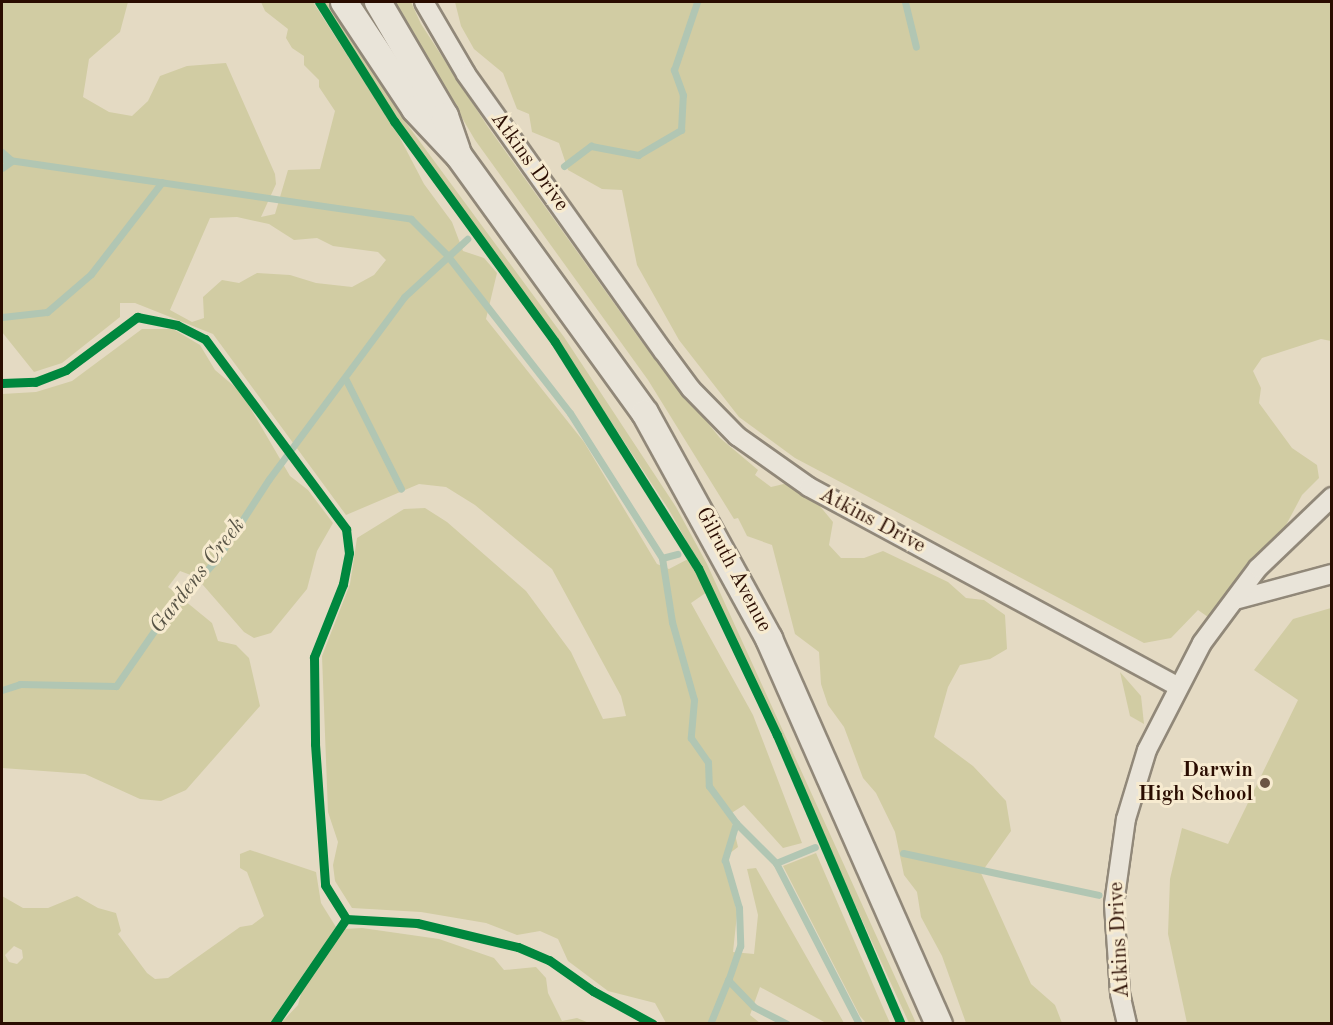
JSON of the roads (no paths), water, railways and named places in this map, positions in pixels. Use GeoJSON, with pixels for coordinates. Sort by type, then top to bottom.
{"type":"FeatureCollection","features":[{"type":"Feature","properties":{"kind":"street","name":"Gilruth Avenue"},"geometry":{"type":"LineString","coordinates":[[344,2],[415,109],[459,156],[645,413],[709,523],[783,669],[939,1023]]}},
{"type":"Feature","properties":{"kind":"street","name":"Gilruth Avenue"},"geometry":{"type":"LineString","coordinates":[[378,2],[446,116],[459,156]]}},
{"type":"Feature","properties":{"kind":"street","name":"Atkins Drive"},"geometry":{"type":"LineString","coordinates":[[424,2],[466,74],[663,351],[691,389],[737,436],[809,487],[1178,686],[1147,750],[1118,860],[1114,904],[1120,993],[1127,1023]]}},
{"type":"Feature","properties":{"kind":"street"},"geometry":{"type":"LineString","coordinates":[[1178,686],[1202,643],[1258,568],[1332,497]]}},
{"type":"Feature","properties":{"kind":"street"},"geometry":{"type":"LineString","coordinates":[[1235,600],[1332,574]]}},
{"type":"Feature","properties":{"kind":"waterway","name":"Gardens Creek"},"geometry":{"type":"LineString","coordinates":[[564,166],[591,146],[638,155],[681,130],[683,95],[674,70],[697,2]]}},
{"type":"Feature","properties":{"kind":"waterway"},"geometry":{"type":"LineString","coordinates":[[905,2],[916,47]]}},
{"type":"Feature","properties":{"kind":"waterway"},"geometry":{"type":"LineString","coordinates":[[2,152],[12,161],[2,168]]}},
{"type":"Feature","properties":{"kind":"waterway"},"geometry":{"type":"LineString","coordinates":[[2,159],[411,219],[447,255],[570,413],[662,558],[677,554]]}},
{"type":"Feature","properties":{"kind":"waterway"},"geometry":{"type":"LineString","coordinates":[[2,317],[47,312],[91,274],[162,182]]}},
{"type":"Feature","properties":{"kind":"waterway","name":"Gardens Creek"},"geometry":{"type":"LineString","coordinates":[[2,690],[20,684],[116,686],[159,624],[217,559],[269,479],[404,297],[467,239]]}},
{"type":"Feature","properties":{"kind":"waterway"},"geometry":{"type":"LineString","coordinates":[[345,378],[401,489]]}},
{"type":"Feature","properties":{"kind":"waterway"},"geometry":{"type":"LineString","coordinates":[[662,558],[672,622],[694,700],[691,738],[708,762],[709,786],[736,823],[776,863],[859,1024]]}},
{"type":"Feature","properties":{"kind":"waterway"},"geometry":{"type":"LineString","coordinates":[[736,823],[725,860],[739,908],[740,946],[728,980],[754,1007],[788,1024]]}},
{"type":"Feature","properties":{"kind":"waterway"},"geometry":{"type":"LineString","coordinates":[[776,863],[815,847]]}},
{"type":"Feature","properties":{"kind":"waterway"},"geometry":{"type":"LineString","coordinates":[[903,853],[1099,895]]}},
{"type":"Feature","properties":{"kind":"waterway"},"geometry":{"type":"LineString","coordinates":[[710,1024],[728,980]]}},
{"type":"Feature","properties":{"kind":"place","name":"Darwin High School"},"geometry":{"type":"Point","coordinates":[1265,783]}}]}
